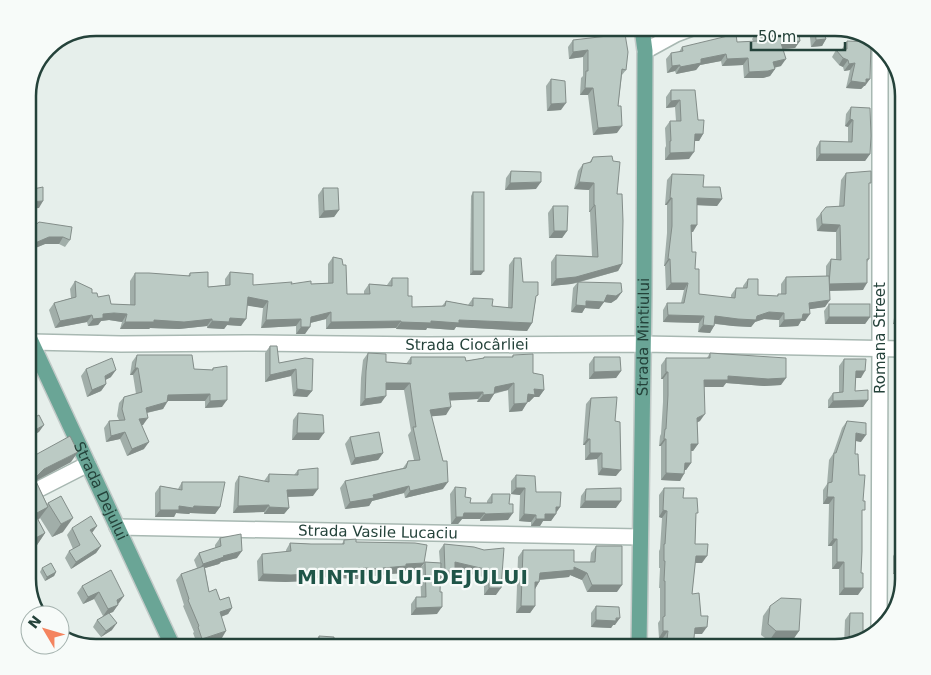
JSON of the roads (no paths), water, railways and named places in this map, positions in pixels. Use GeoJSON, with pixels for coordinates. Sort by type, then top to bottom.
{"type":"FeatureCollection","features":[{"type":"Feature","properties":{"kind":"main road","name":"Strada Mintiului"},"geometry":{"type":"LineString","coordinates":[[639,639],[644,294],[643,36]]}},
{"type":"Feature","properties":{"kind":"main road","name":"Strada Dejului"},"geometry":{"type":"LineString","coordinates":[[36,353],[169,639]]}},
{"type":"Feature","properties":{"kind":"street"},"geometry":{"type":"LineString","coordinates":[[644,51],[672,36]]}},
{"type":"Feature","properties":{"kind":"street","name":"Romana Street"},"geometry":{"type":"LineString","coordinates":[[879,619],[880,57]]}},
{"type":"Feature","properties":{"kind":"street","name":"Strada Ciocârliei"},"geometry":{"type":"LineString","coordinates":[[36,338],[121,344],[642,344],[895,349]]}},
{"type":"Feature","properties":{"kind":"street"},"geometry":{"type":"LineString","coordinates":[[41,488],[88,464]]}},
{"type":"Feature","properties":{"kind":"street","name":"Strada Vasile Lucaciu"},"geometry":{"type":"LineString","coordinates":[[117,527],[640,537]]}},
{"type":"Feature","properties":{"kind":"district","name":"MINTIULUI-DEJULUI"},"geometry":{"type":"Point","coordinates":[413,577]}}]}
